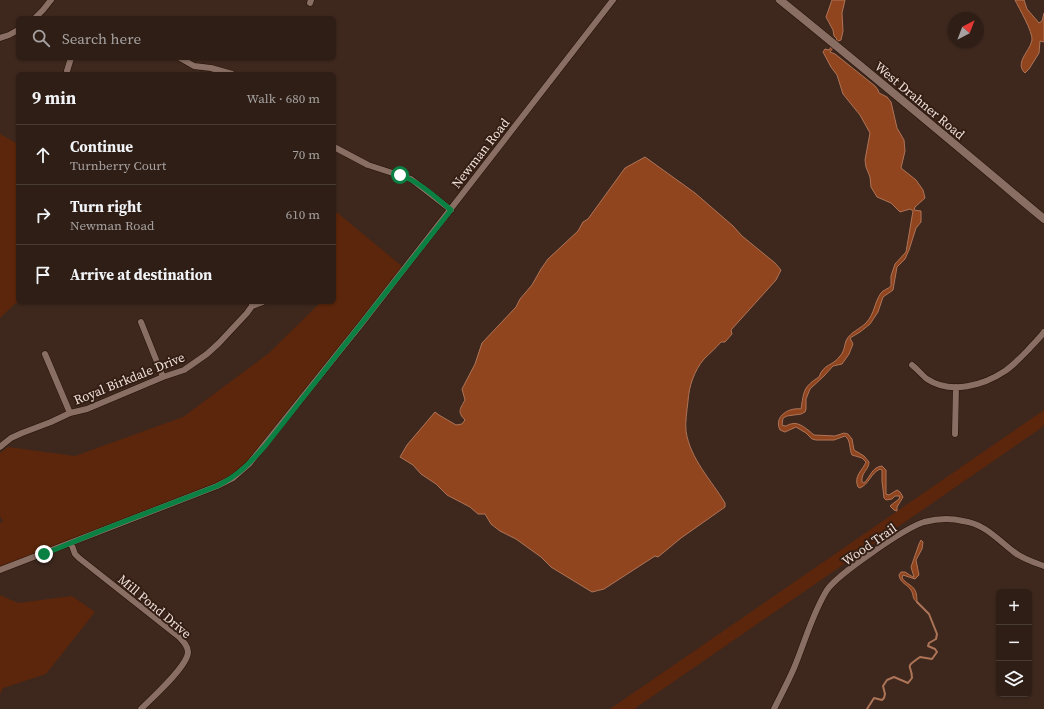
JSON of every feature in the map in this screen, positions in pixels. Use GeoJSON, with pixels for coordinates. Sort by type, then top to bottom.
{"type":"FeatureCollection","features":[{"type":"Feature","properties":{"kind":"street"},"geometry":{"type":"LineString","coordinates":[[37,16],[51,0]]}},
{"type":"Feature","properties":{"kind":"street","name":"Newman Road"},"geometry":{"type":"LineString","coordinates":[[0,570],[217,486],[233,478],[249,464],[265,446],[451,210],[613,0]]}},
{"type":"Feature","properties":{"kind":"street","name":"West Drahner Road"},"geometry":{"type":"LineString","coordinates":[[780,0],[868,71],[932,127],[1044,219]]}},
{"type":"Feature","properties":{"kind":"street"},"geometry":{"type":"LineString","coordinates":[[0,38],[16,31]]}},
{"type":"Feature","properties":{"kind":"street"},"geometry":{"type":"LineString","coordinates":[[67,71],[70,60]]}},
{"type":"Feature","properties":{"kind":"street"},"geometry":{"type":"LineString","coordinates":[[184,60],[194,66],[211,68],[225,72]]}},
{"type":"Feature","properties":{"kind":"street"},"geometry":{"type":"LineString","coordinates":[[336,148],[368,165],[411,179],[451,210]]}},
{"type":"Feature","properties":{"kind":"street","name":"Royal Birkdale Drive"},"geometry":{"type":"LineString","coordinates":[[0,447],[11,438],[22,433],[70,413],[87,409],[145,386],[163,377],[184,370],[207,354],[237,324],[252,304]]}},
{"type":"Feature","properties":{"kind":"street"},"geometry":{"type":"LineString","coordinates":[[141,322],[163,377]]}},
{"type":"Feature","properties":{"kind":"street"},"geometry":{"type":"LineString","coordinates":[[912,365],[928,379],[941,384],[956,387],[973,386],[1006,370],[1021,357],[1044,332]]}},
{"type":"Feature","properties":{"kind":"street"},"geometry":{"type":"LineString","coordinates":[[45,354],[70,413]]}},
{"type":"Feature","properties":{"kind":"street"},"geometry":{"type":"LineString","coordinates":[[955,434],[956,387]]}},
{"type":"Feature","properties":{"kind":"street","name":"Wood Trail"},"geometry":{"type":"LineString","coordinates":[[774,709],[794,668],[815,613],[828,588],[844,574],[901,534],[924,522],[945,519],[964,521],[983,527],[1023,558],[1044,566]]}},
{"type":"Feature","properties":{"kind":"street","name":"Mill Pond Drive"},"geometry":{"type":"LineString","coordinates":[[71,543],[75,554],[79,558],[179,637],[187,647],[188,653],[186,661],[141,709]]}},
{"type":"Feature","properties":{"kind":"shaded area"},"geometry":{"type":"Polygon","coordinates":[[[832,0],[845,0],[842,13],[843,31],[841,40],[838,41],[830,52],[835,54],[875,86],[879,93],[887,97],[891,102],[897,128],[904,140],[905,151],[901,168],[916,180],[923,190],[925,198],[915,207],[914,210],[921,211],[921,222],[916,228],[905,259],[897,267],[893,290],[883,297],[878,312],[870,324],[850,338],[853,344],[849,354],[842,364],[833,366],[810,389],[806,399],[805,412],[783,418],[782,425],[785,426],[794,423],[803,426],[814,435],[835,436],[844,433],[848,434],[852,439],[854,450],[864,456],[869,462],[862,482],[864,483],[876,468],[882,466],[886,470],[886,494],[889,495],[897,490],[903,497],[897,507],[897,511],[890,506],[899,499],[900,496],[895,496],[892,499],[886,500],[884,498],[882,470],[880,469],[877,471],[866,484],[860,488],[858,487],[858,476],[866,462],[862,458],[852,455],[849,442],[845,436],[834,440],[816,440],[812,439],[796,427],[785,432],[780,430],[778,425],[781,417],[788,411],[792,409],[801,409],[807,387],[819,377],[823,369],[840,356],[843,352],[848,337],[866,323],[871,316],[881,293],[891,286],[891,276],[895,264],[906,252],[913,211],[910,209],[900,212],[891,203],[877,197],[871,187],[865,160],[870,133],[860,115],[843,94],[837,75],[823,52],[825,49],[829,50],[837,39],[834,36],[833,30],[826,17],[832,0]]]}},
{"type":"Feature","properties":{"kind":"shaded area"},"geometry":{"type":"Polygon","coordinates":[[[1015,0],[1024,0],[1027,9],[1039,23],[1042,21],[1044,13],[1044,42],[1040,41],[1039,53],[1025,73],[1021,65],[1031,44],[1032,36],[1015,0]]]}},
{"type":"Feature","properties":{"kind":"shaded area"},"geometry":{"type":"Polygon","coordinates":[[[0,134],[16,143],[16,303],[0,318],[0,134]]]}},
{"type":"Feature","properties":{"kind":"shaded area"},"geometry":{"type":"Polygon","coordinates":[[[645,157],[695,193],[733,226],[742,236],[775,263],[781,270],[776,280],[731,330],[732,334],[725,342],[721,342],[700,364],[690,390],[686,424],[688,441],[702,469],[725,503],[725,507],[681,538],[658,557],[655,556],[604,589],[592,592],[551,567],[541,557],[516,539],[500,531],[491,524],[485,514],[478,514],[470,507],[447,495],[436,484],[421,474],[413,465],[400,457],[407,445],[435,412],[456,425],[462,424],[465,420],[460,413],[460,410],[465,400],[462,389],[475,364],[482,343],[516,307],[548,259],[578,231],[583,222],[588,219],[625,168],[645,157]]]}},
{"type":"Feature","properties":{"kind":"shaded area"},"geometry":{"type":"Polygon","coordinates":[[[336,212],[403,267],[259,449],[245,464],[228,478],[0,569],[0,523],[3,522],[0,516],[0,453],[8,447],[75,456],[183,417],[269,353],[319,304],[336,304],[336,212]]]}},
{"type":"Feature","properties":{"kind":"shaded area"},"geometry":{"type":"Polygon","coordinates":[[[1044,410],[1044,426],[634,709],[610,709],[1044,410]]]}},
{"type":"Feature","properties":{"kind":"shaded area"},"geometry":{"type":"Polygon","coordinates":[[[921,540],[923,542],[922,549],[916,560],[919,575],[915,579],[903,575],[902,578],[916,592],[917,602],[915,601],[911,590],[902,582],[899,575],[901,572],[905,572],[914,577],[911,567],[921,540]]]}},
{"type":"Feature","properties":{"kind":"shaded area"},"geometry":{"type":"Polygon","coordinates":[[[0,595],[18,603],[72,596],[95,612],[46,674],[3,688],[0,694],[0,595]]]}},
{"type":"Feature","properties":{"kind":"waterway"},"geometry":{"type":"LineString","coordinates":[[867,709],[874,698],[882,700],[884,698],[885,694],[883,686],[887,680],[894,677],[908,683],[912,678],[910,665],[920,657],[932,659],[937,652],[935,649],[928,646],[929,643],[936,639],[937,634],[929,614],[917,602]]}},
{"type":"Feature","properties":{"kind":"route"},"geometry":{"type":"LineString","coordinates":[[44,554],[217,486],[233,478],[249,464],[265,446],[451,210],[411,179],[400,175]]}}]}
